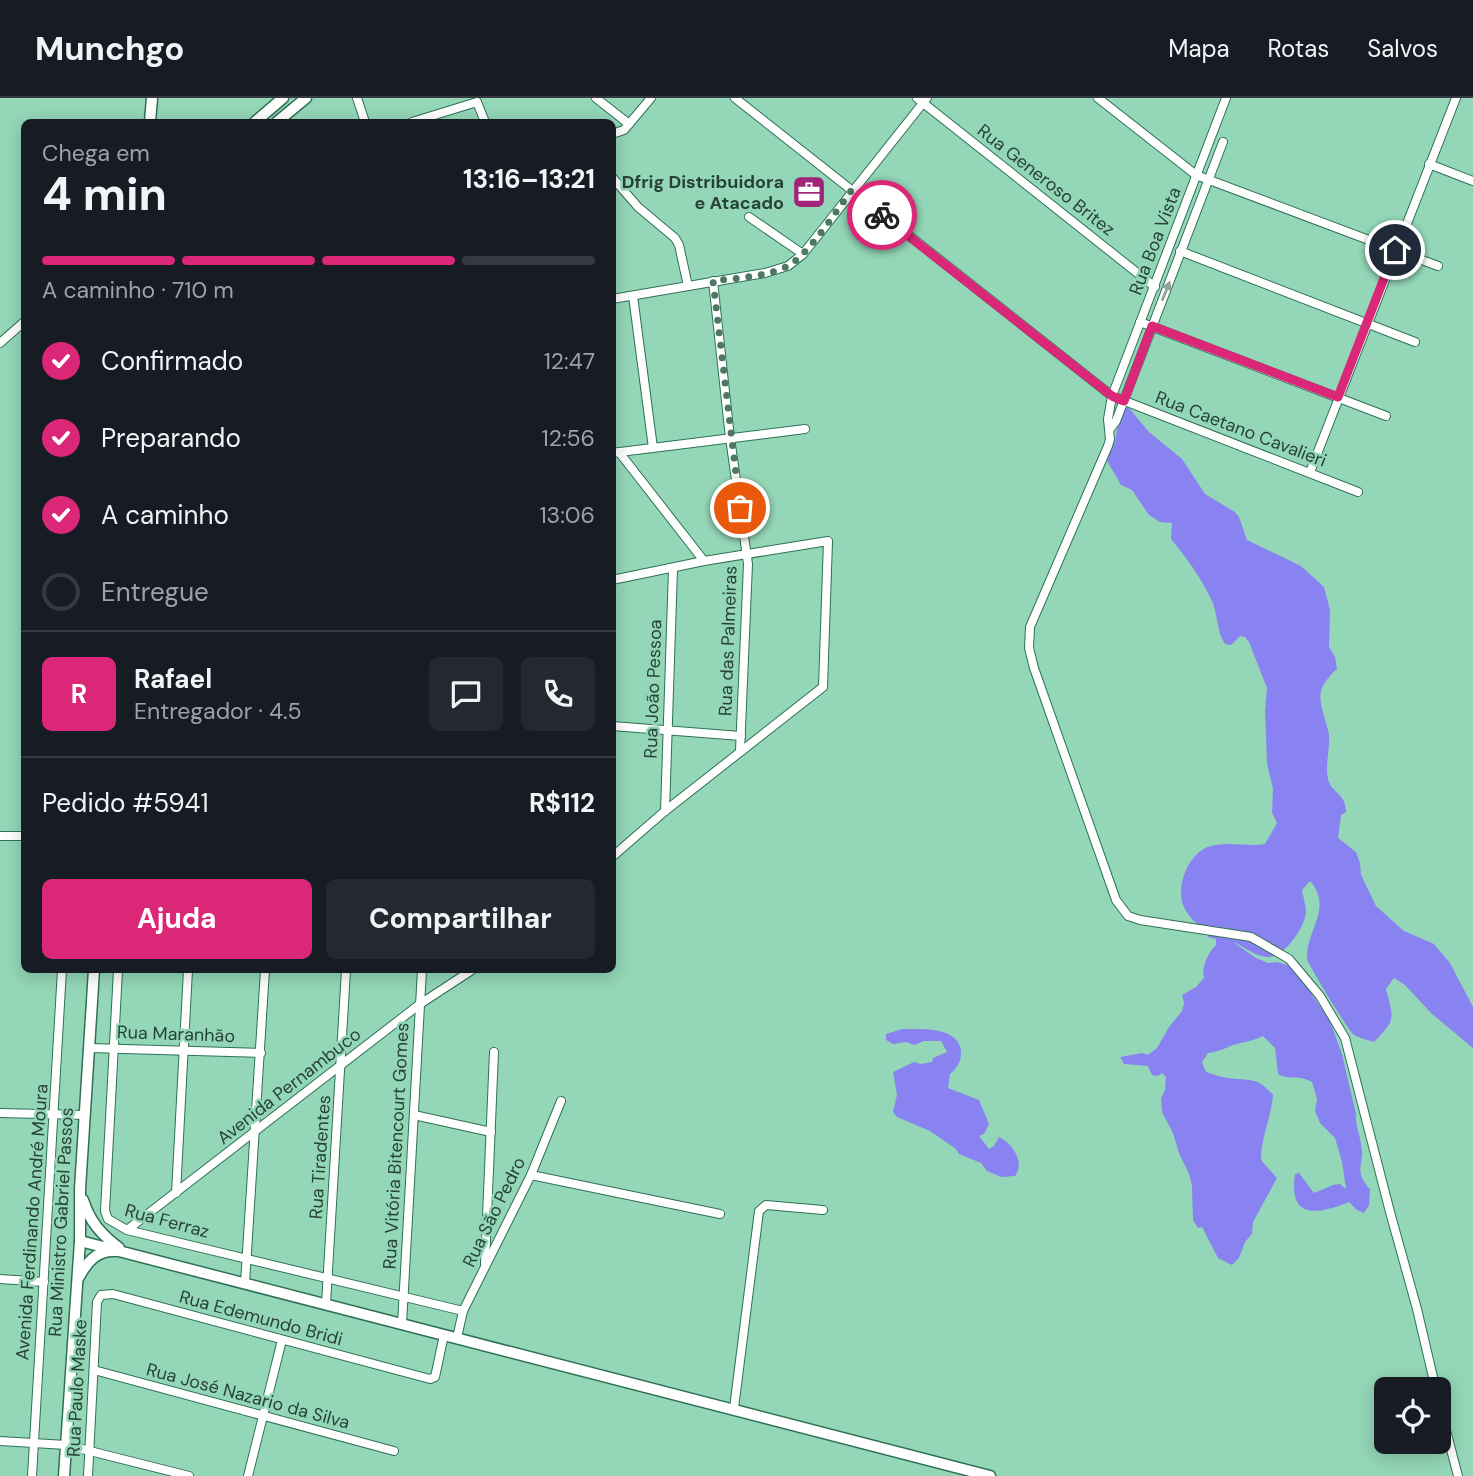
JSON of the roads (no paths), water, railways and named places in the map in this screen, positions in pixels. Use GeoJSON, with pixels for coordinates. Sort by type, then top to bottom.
{"type":"FeatureCollection","features":[{"type":"Feature","properties":{"kind":"main road"},"geometry":{"type":"LineString","coordinates":[[150,119],[152,98]]}},
{"type":"Feature","properties":{"kind":"main road"},"geometry":{"type":"LineString","coordinates":[[259,119],[284,98]]}},
{"type":"Feature","properties":{"kind":"main road"},"geometry":{"type":"LineString","coordinates":[[282,119],[306,98]]}},
{"type":"Feature","properties":{"kind":"main road","name":"Rua Ministro Gabriel Passos"},"geometry":{"type":"LineString","coordinates":[[64,1476],[94,973]]}},
{"type":"Feature","properties":{"kind":"main road"},"geometry":{"type":"LineString","coordinates":[[80,1189],[92,1222],[124,1252]]}},
{"type":"Feature","properties":{"kind":"main road"},"geometry":{"type":"LineString","coordinates":[[80,1241],[990,1476]]}},
{"type":"Feature","properties":{"kind":"main road"},"geometry":{"type":"LineString","coordinates":[[76,1282],[85,1266],[95,1256],[107,1251],[124,1252]]}},
{"type":"Feature","properties":{"kind":"street"},"geometry":{"type":"LineString","coordinates":[[357,98],[364,119]]}},
{"type":"Feature","properties":{"kind":"street"},"geometry":{"type":"LineString","coordinates":[[596,98],[629,124]]}},
{"type":"Feature","properties":{"kind":"street"},"geometry":{"type":"LineString","coordinates":[[616,133],[624,130],[651,98]]}},
{"type":"Feature","properties":{"kind":"street","name":"Rua Caetano Cavalieri"},"geometry":{"type":"LineString","coordinates":[[735,98],[1112,396],[1358,492]]}},
{"type":"Feature","properties":{"kind":"street"},"geometry":{"type":"LineString","coordinates":[[1098,98],[1196,175],[1438,265]]}},
{"type":"Feature","properties":{"kind":"street","name":"Rua Boa Vista"},"geometry":{"type":"LineString","coordinates":[[1110,429],[1108,419],[1112,396],[1226,98]]}},
{"type":"Feature","properties":{"kind":"street"},"geometry":{"type":"LineString","coordinates":[[1310,472],[1455,98]]}},
{"type":"Feature","properties":{"kind":"street"},"geometry":{"type":"LineString","coordinates":[[616,298],[765,273],[788,266],[803,254],[922,100]]}},
{"type":"Feature","properties":{"kind":"street","name":"Rua Generoso Britez"},"geometry":{"type":"LineString","coordinates":[[922,100],[1155,287]]}},
{"type":"Feature","properties":{"kind":"street"},"geometry":{"type":"LineString","coordinates":[[422,119],[477,102],[484,119]]}},
{"type":"Feature","properties":{"kind":"street","name":"Rua Boa Vista"},"geometry":{"type":"LineString","coordinates":[[1110,429],[1124,401],[1223,142]]}},
{"type":"Feature","properties":{"kind":"street"},"geometry":{"type":"LineString","coordinates":[[1429,164],[1473,181]]}},
{"type":"Feature","properties":{"kind":"street"},"geometry":{"type":"LineString","coordinates":[[616,182],[638,207],[675,238],[679,244],[688,286]]}},
{"type":"Feature","properties":{"kind":"street"},"geometry":{"type":"LineString","coordinates":[[749,216],[803,254]]}},
{"type":"Feature","properties":{"kind":"street"},"geometry":{"type":"LineString","coordinates":[[1171,247],[1415,342]]}},
{"type":"Feature","properties":{"kind":"street","name":"Rua das Palmeiras"},"geometry":{"type":"LineString","coordinates":[[713,281],[730,438],[748,564],[740,751]]}},
{"type":"Feature","properties":{"kind":"street"},"geometry":{"type":"LineString","coordinates":[[633,296],[653,448]]}},
{"type":"Feature","properties":{"kind":"street"},"geometry":{"type":"LineString","coordinates":[[1140,322],[1386,416]]}},
{"type":"Feature","properties":{"kind":"street"},"geometry":{"type":"LineString","coordinates":[[0,343],[21,325]]}},
{"type":"Feature","properties":{"kind":"street"},"geometry":{"type":"LineString","coordinates":[[616,453],[805,429]]}},
{"type":"Feature","properties":{"kind":"street"},"geometry":{"type":"LineString","coordinates":[[1110,429],[1108,446],[1030,627],[1029,648],[1034,668],[1103,867],[1122,910],[1128,916],[1140,920],[1251,937],[1268,945],[1289,959],[1308,980],[1345,1038],[1433,1377]]}},
{"type":"Feature","properties":{"kind":"street"},"geometry":{"type":"LineString","coordinates":[[616,453],[704,561]]}},
{"type":"Feature","properties":{"kind":"street"},"geometry":{"type":"LineString","coordinates":[[616,579],[704,561],[828,541],[823,687],[664,811],[616,853]]}},
{"type":"Feature","properties":{"kind":"street","name":"Rua João Pessoa"},"geometry":{"type":"LineString","coordinates":[[664,811],[673,569]]}},
{"type":"Feature","properties":{"kind":"street"},"geometry":{"type":"LineString","coordinates":[[616,726],[741,736]]}},
{"type":"Feature","properties":{"kind":"street"},"geometry":{"type":"LineString","coordinates":[[0,836],[21,836]]}},
{"type":"Feature","properties":{"kind":"street","name":"Avenida Ferdinando André Moura"},"geometry":{"type":"LineString","coordinates":[[32,1476],[62,973]]}},
{"type":"Feature","properties":{"kind":"street","name":"Rua Ferraz"},"geometry":{"type":"LineString","coordinates":[[118,973],[105,1212],[108,1219],[127,1230],[463,1311]]}},
{"type":"Feature","properties":{"kind":"street"},"geometry":{"type":"LineString","coordinates":[[176,1194],[188,973]]}},
{"type":"Feature","properties":{"kind":"street"},"geometry":{"type":"LineString","coordinates":[[245,1283],[265,973]]}},
{"type":"Feature","properties":{"kind":"street","name":"Rua Tiradentes"},"geometry":{"type":"LineString","coordinates":[[326,1304],[346,973]]}},
{"type":"Feature","properties":{"kind":"street","name":"Rua Vitória Bitencourt Gomes"},"geometry":{"type":"LineString","coordinates":[[402,1324],[422,973]]}},
{"type":"Feature","properties":{"kind":"street","name":"Avenida Pernambuco"},"geometry":{"type":"LineString","coordinates":[[127,1230],[420,1004],[467,973]]}},
{"type":"Feature","properties":{"kind":"street","name":"Rua Maranhão"},"geometry":{"type":"LineString","coordinates":[[89,1048],[261,1053]]}},
{"type":"Feature","properties":{"kind":"street"},"geometry":{"type":"LineString","coordinates":[[485,1266],[494,1052]]}},
{"type":"Feature","properties":{"kind":"street","name":"Rua São Pedro"},"geometry":{"type":"LineString","coordinates":[[457,1338],[463,1311],[531,1175],[561,1101]]}},
{"type":"Feature","properties":{"kind":"street"},"geometry":{"type":"LineString","coordinates":[[0,1114],[85,1115]]}},
{"type":"Feature","properties":{"kind":"street"},"geometry":{"type":"LineString","coordinates":[[414,1115],[491,1132]]}},
{"type":"Feature","properties":{"kind":"street"},"geometry":{"type":"LineString","coordinates":[[531,1175],[720,1214]]}},
{"type":"Feature","properties":{"kind":"street"},"geometry":{"type":"LineString","coordinates":[[734,1408],[759,1211],[766,1205],[823,1210]]}},
{"type":"Feature","properties":{"kind":"street"},"geometry":{"type":"LineString","coordinates":[[0,1279],[44,1282]]}},
{"type":"Feature","properties":{"kind":"street","name":"Rua Edemundo Bridi"},"geometry":{"type":"LineString","coordinates":[[97,1302],[101,1295],[113,1294],[430,1379],[435,1377],[444,1335]]}},
{"type":"Feature","properties":{"kind":"street","name":"Rua Paulo Maske"},"geometry":{"type":"LineString","coordinates":[[88,1476],[97,1302]]}},
{"type":"Feature","properties":{"kind":"street"},"geometry":{"type":"LineString","coordinates":[[248,1476],[282,1340]]}},
{"type":"Feature","properties":{"kind":"street","name":"Rua José Nazario da Silva"},"geometry":{"type":"LineString","coordinates":[[94,1370],[394,1451]]}},
{"type":"Feature","properties":{"kind":"street"},"geometry":{"type":"LineString","coordinates":[[0,1441],[66,1446],[189,1476]]}},
{"type":"Feature","properties":{"kind":"street"},"geometry":{"type":"LineString","coordinates":[[1451,1449],[1458,1476]]}},
{"type":"Feature","properties":{"kind":"place","name":"Dfrig Distribuidora e Atacado"},"geometry":{"type":"Point","coordinates":[809,192]}}]}
